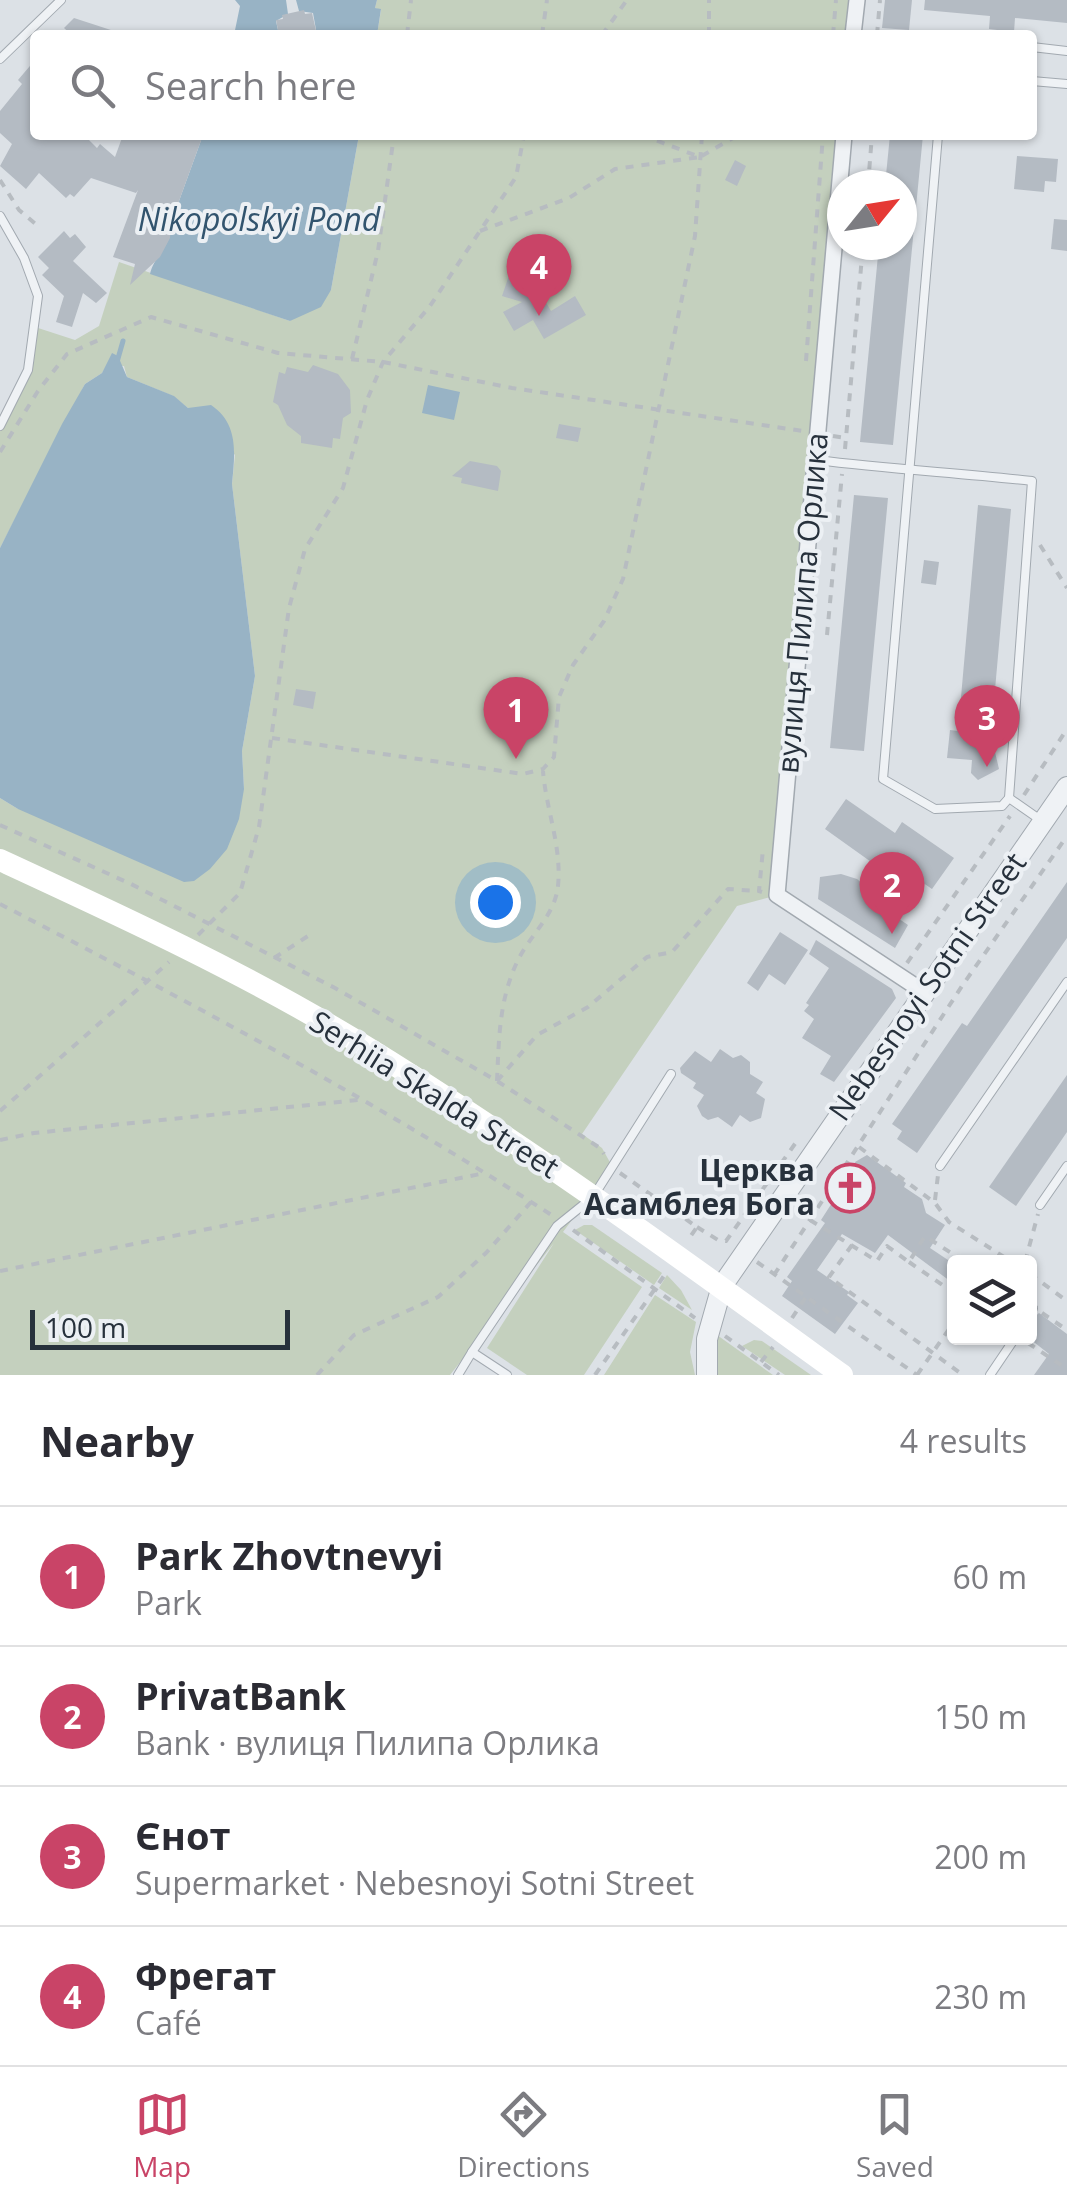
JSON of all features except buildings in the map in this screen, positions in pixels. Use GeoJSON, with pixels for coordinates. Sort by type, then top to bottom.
{"type":"FeatureCollection","features":[{"type":"Feature","properties":{"kind":"main road","name":"Serhiia Skalda Street"},"geometry":{"type":"LineString","coordinates":[[0,860],[183,949],[350,1038],[593,1196],[842,1375]]}},
{"type":"Feature","properties":{"kind":"street"},"geometry":{"type":"LineString","coordinates":[[853,30],[856,0]]}},
{"type":"Feature","properties":{"kind":"street","name":"вулиця Пилипа Орлика"},"geometry":{"type":"LineString","coordinates":[[844,140],[776,895],[924,992]]}},
{"type":"Feature","properties":{"kind":"street","name":"Nebesnoyi Sotni Street"},"geometry":{"type":"LineString","coordinates":[[707,1375],[704,1357],[709,1325],[722,1286],[1067,787]]}},
{"type":"Feature","properties":{"kind":"lane"},"geometry":{"type":"LineString","coordinates":[[0,59],[60,0]]}},
{"type":"Feature","properties":{"kind":"lane"},"geometry":{"type":"LineString","coordinates":[[1037,47],[1067,50]]}},
{"type":"Feature","properties":{"kind":"lane"},"geometry":{"type":"LineString","coordinates":[[1037,81],[1067,84]]}},
{"type":"Feature","properties":{"kind":"lane"},"geometry":{"type":"LineString","coordinates":[[817,460],[878,468],[911,468],[1032,481],[1009,798],[1002,806],[935,809],[883,779],[911,468],[938,140]]}},
{"type":"Feature","properties":{"kind":"lane"},"geometry":{"type":"LineString","coordinates":[[0,216],[24,258],[38,296],[28,370],[0,426]]}},
{"type":"Feature","properties":{"kind":"lane"},"geometry":{"type":"LineString","coordinates":[[1009,798],[1042,821]]}},
{"type":"Feature","properties":{"kind":"lane"},"geometry":{"type":"LineString","coordinates":[[940,1166],[1067,982]]}},
{"type":"Feature","properties":{"kind":"lane"},"geometry":{"type":"LineString","coordinates":[[458,1375],[561,1221],[593,1196],[671,1074]]}},
{"type":"Feature","properties":{"kind":"lane"},"geometry":{"type":"LineString","coordinates":[[1040,1204],[1067,1166]]}},
{"type":"Feature","properties":{"kind":"lane"},"geometry":{"type":"LineString","coordinates":[[990,1375],[1012,1345]]}},
{"type":"Feature","properties":{"kind":"lane"},"geometry":{"type":"LineString","coordinates":[[472,1352],[506,1375]]}},
{"type":"Feature","properties":{"kind":"path"},"geometry":{"type":"LineString","coordinates":[[408,30],[411,0]]}},
{"type":"Feature","properties":{"kind":"path"},"geometry":{"type":"LineString","coordinates":[[543,30],[547,0]]}},
{"type":"Feature","properties":{"kind":"path"},"geometry":{"type":"LineString","coordinates":[[606,30],[627,0]]}},
{"type":"Feature","properties":{"kind":"path"},"geometry":{"type":"LineString","coordinates":[[709,30],[710,0]]}},
{"type":"Feature","properties":{"kind":"path"},"geometry":{"type":"LineString","coordinates":[[833,30],[836,0]]}},
{"type":"Feature","properties":{"kind":"path"},"geometry":{"type":"LineString","coordinates":[[877,30],[880,0]]}},
{"type":"Feature","properties":{"kind":"path"},"geometry":{"type":"LineString","coordinates":[[352,359],[378,251],[393,140]]}},
{"type":"Feature","properties":{"kind":"path"},"geometry":{"type":"LineString","coordinates":[[208,926],[240,892],[259,828],[289,608],[298,570],[314,533],[342,488],[367,400],[383,362],[430,306],[516,177],[523,140]]}},
{"type":"Feature","properties":{"kind":"path"},"geometry":{"type":"LineString","coordinates":[[655,140],[700,157]]}},
{"type":"Feature","properties":{"kind":"path"},"geometry":{"type":"LineString","coordinates":[[272,738],[524,774],[543,769],[554,757],[560,697],[573,666],[604,621],[624,578],[694,236],[702,140]]}},
{"type":"Feature","properties":{"kind":"path"},"geometry":{"type":"LineString","coordinates":[[478,232],[569,198],[615,169],[700,157],[729,140]]}},
{"type":"Feature","properties":{"kind":"path"},"geometry":{"type":"LineString","coordinates":[[805,372],[823,140]]}},
{"type":"Feature","properties":{"kind":"path"},"geometry":{"type":"LineString","coordinates":[[869,170],[872,140]]}},
{"type":"Feature","properties":{"kind":"path"},"geometry":{"type":"LineString","coordinates":[[0,180],[20,210],[38,226]]}},
{"type":"Feature","properties":{"kind":"path"},"geometry":{"type":"LineString","coordinates":[[826,635],[862,260]]}},
{"type":"Feature","properties":{"kind":"path"},"geometry":{"type":"LineString","coordinates":[[0,452],[66,354],[150,316],[278,353],[383,362],[512,388],[846,438]]}},
{"type":"Feature","properties":{"kind":"path"},"geometry":{"type":"LineString","coordinates":[[1028,529],[1067,588]]}},
{"type":"Feature","properties":{"kind":"path"},"geometry":{"type":"LineString","coordinates":[[899,976],[1067,729]]}},
{"type":"Feature","properties":{"kind":"path"},"geometry":{"type":"LineString","coordinates":[[497,1080],[504,996],[520,957],[550,911],[558,889],[559,864],[543,769]]}},
{"type":"Feature","properties":{"kind":"path"},"geometry":{"type":"LineString","coordinates":[[0,825],[131,884],[335,988],[497,1080],[600,1148],[613,1167],[697,1227],[744,1253],[917,1375],[947,1332]]}},
{"type":"Feature","properties":{"kind":"path"},"geometry":{"type":"LineString","coordinates":[[774,1275],[962,986],[1067,836]]}},
{"type":"Feature","properties":{"kind":"path"},"geometry":{"type":"LineString","coordinates":[[497,1080],[537,1034],[588,1006],[647,957],[672,952],[728,889],[759,891]]}},
{"type":"Feature","properties":{"kind":"path"},"geometry":{"type":"LineString","coordinates":[[0,904],[148,980],[486,1173],[561,1221],[779,1375]]}},
{"type":"Feature","properties":{"kind":"path"},"geometry":{"type":"LineString","coordinates":[[274,958],[308,936]]}},
{"type":"Feature","properties":{"kind":"path"},"geometry":{"type":"LineString","coordinates":[[0,1111],[148,980]]}},
{"type":"Feature","properties":{"kind":"path"},"geometry":{"type":"LineString","coordinates":[[0,1140],[34,1133],[360,1100]]}},
{"type":"Feature","properties":{"kind":"path"},"geometry":{"type":"LineString","coordinates":[[726,1241],[803,1133]]}},
{"type":"Feature","properties":{"kind":"path"},"geometry":{"type":"LineString","coordinates":[[859,1147],[936,1202],[949,1222],[1001,1255]]}},
{"type":"Feature","properties":{"kind":"path"},"geometry":{"type":"LineString","coordinates":[[936,1202],[940,1166]]}},
{"type":"Feature","properties":{"kind":"path"},"geometry":{"type":"LineString","coordinates":[[0,1271],[486,1173]]}},
{"type":"Feature","properties":{"kind":"path"},"geometry":{"type":"LineString","coordinates":[[318,1375],[354,1335],[438,1297],[486,1253],[531,1202]]}},
{"type":"Feature","properties":{"kind":"path"},"geometry":{"type":"LineString","coordinates":[[1027,1255],[1040,1204]]}},
{"type":"Feature","properties":{"kind":"path"},"geometry":{"type":"LineString","coordinates":[[810,1220],[877,1261],[887,1246],[947,1288]]}},
{"type":"Feature","properties":{"kind":"path"},"geometry":{"type":"LineString","coordinates":[[595,1375],[697,1227]]}},
{"type":"Feature","properties":{"kind":"path"},"geometry":{"type":"LineString","coordinates":[[909,1262],[925,1236],[954,1255]]}},
{"type":"Feature","properties":{"kind":"path"},"geometry":{"type":"LineString","coordinates":[[852,1245],[829,1277],[963,1375]]}},
{"type":"Feature","properties":{"kind":"path"},"geometry":{"type":"LineString","coordinates":[[1037,1279],[1067,1301]]}},
{"type":"Feature","properties":{"kind":"path"},"geometry":{"type":"LineString","coordinates":[[1037,1314],[1067,1330]]}},
{"type":"Feature","properties":{"kind":"path"},"geometry":{"type":"LineString","coordinates":[[1028,1345],[1067,1369]]}},
{"type":"Feature","properties":{"kind":"path"},"geometry":{"type":"LineString","coordinates":[[948,1375],[953,1368]]}},
{"type":"Feature","properties":{"kind":"green space"},"geometry":{"type":"Polygon","coordinates":[[[377,0],[861,0],[858,30],[378,30],[381,10],[375,8],[377,0]]]}},
{"type":"Feature","properties":{"kind":"green space"},"geometry":{"type":"Polygon","coordinates":[[[358,140],[849,140],[846,170],[827,170],[827,260],[837,260],[778,895],[737,906],[582,1134],[602,1148],[612,1166],[563,1232],[642,1287],[584,1375],[527,1375],[487,1348],[554,1243],[450,1375],[0,1375],[0,798],[18,809],[244,789],[242,751],[255,676],[232,484],[235,455],[194,409],[127,377],[124,366],[107,365],[85,384],[0,548],[0,429],[30,370],[35,327],[75,340],[99,326],[119,262],[290,321],[331,290],[358,140]]]}},
{"type":"Feature","properties":{"kind":"green space"},"geometry":{"type":"Polygon","coordinates":[[[592,1225],[662,1273],[654,1285],[575,1230],[592,1225]]]}},
{"type":"Feature","properties":{"kind":"green space"},"geometry":{"type":"Polygon","coordinates":[[[667,1275],[681,1290],[692,1310],[659,1288],[667,1275]]]}},
{"type":"Feature","properties":{"kind":"green space"},"geometry":{"type":"Polygon","coordinates":[[[655,1295],[696,1322],[690,1352],[695,1375],[604,1375],[655,1295]]]}},
{"type":"Feature","properties":{"kind":"green space"},"geometry":{"type":"Polygon","coordinates":[[[717,1335],[773,1375],[715,1375],[717,1335]]]}},
{"type":"Feature","properties":{"kind":"green space"},"geometry":{"type":"Polygon","coordinates":[[[762,1341],[811,1375],[785,1375],[742,1346],[762,1341]]]}},
{"type":"Feature","properties":{"kind":"water"},"geometry":{"type":"Polygon","coordinates":[[[235,0],[286,0],[288,14],[276,21],[278,30],[235,30],[240,6],[235,0]]]}},
{"type":"Feature","properties":{"kind":"water"},"geometry":{"type":"Polygon","coordinates":[[[296,0],[377,0],[375,8],[381,9],[378,30],[316,30],[313,13],[299,11],[296,0]]]}},
{"type":"Feature","properties":{"kind":"water","name":"Nikopolskyi Pond"},"geometry":{"type":"Polygon","coordinates":[[[201,140],[358,140],[331,290],[321,307],[290,321],[150,274],[169,238],[201,140]]]}},
{"type":"Feature","properties":{"kind":"water"},"geometry":{"type":"Polygon","coordinates":[[[112,353],[118,356],[127,377],[174,396],[188,408],[211,405],[227,421],[233,440],[232,484],[255,676],[242,751],[244,789],[239,819],[227,849],[194,881],[184,882],[0,798],[0,548],[62,424],[85,384],[102,373],[112,353]]]}},
{"type":"Feature","properties":{"kind":"water"},"geometry":{"type":"Polygon","coordinates":[[[428,385],[460,392],[454,420],[422,413],[428,385]]]}},
{"type":"Feature","properties":{"kind":"waterway"},"geometry":{"type":"LineString","coordinates":[[117,362],[123,341]]}},
{"type":"Feature","properties":{"kind":"place","name":"Фрегат"},"geometry":{"type":"Point","coordinates":[539,316]}},
{"type":"Feature","properties":{"kind":"place","name":"Park Zhovtnevyi"},"geometry":{"type":"Point","coordinates":[516,759]}},
{"type":"Feature","properties":{"kind":"place","name":"Єнот"},"geometry":{"type":"Point","coordinates":[987,767]}},
{"type":"Feature","properties":{"kind":"place","name":"PrivatBank"},"geometry":{"type":"Point","coordinates":[892,934]}},
{"type":"Feature","properties":{"kind":"place","name":"Церква Асамблея Бога"},"geometry":{"type":"Point","coordinates":[850,1188]}}]}
